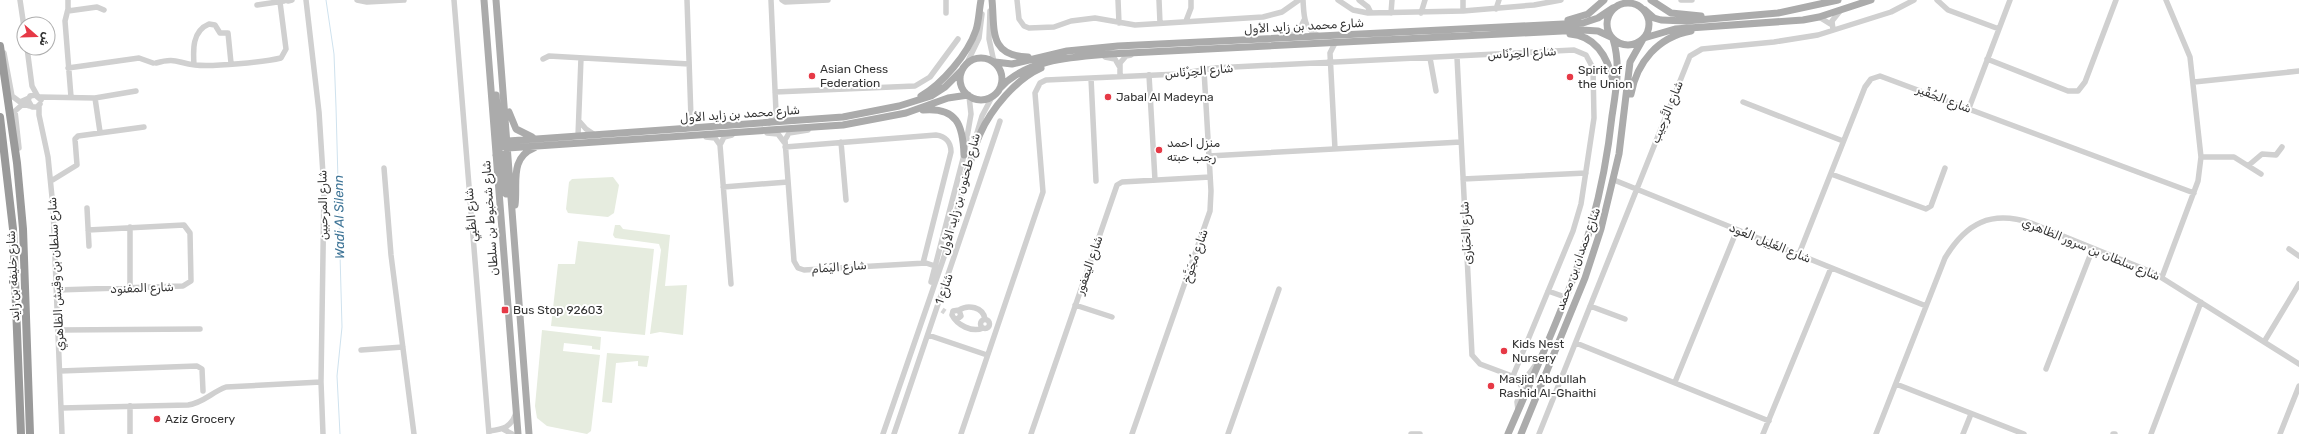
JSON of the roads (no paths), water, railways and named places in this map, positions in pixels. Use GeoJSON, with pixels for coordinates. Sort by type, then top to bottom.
{"type":"FeatureCollection","features":[{"type":"Feature","properties":{"kind":"highway","name":"شارع خليفة بن زايد"},"geometry":{"type":"LineString","coordinates":[[0,46],[17,163],[26,276],[30,434]]}},
{"type":"Feature","properties":{"kind":"highway","name":"شارع خليفة بن زايد"},"geometry":{"type":"LineString","coordinates":[[0,117],[13,229],[21,434]]}},
{"type":"Feature","properties":{"kind":"main road","name":"شارع شخبوط بن سلطان"},"geometry":{"type":"LineString","coordinates":[[484,0],[518,434]]}},
{"type":"Feature","properties":{"kind":"main road","name":"شارع شخبوط بن سلطان"},"geometry":{"type":"LineString","coordinates":[[496,0],[529,434]]}},
{"type":"Feature","properties":{"kind":"main road"},"geometry":{"type":"LineString","coordinates":[[910,103],[942,81],[969,44],[977,26],[982,0]]}},
{"type":"Feature","properties":{"kind":"main road"},"geometry":{"type":"LineString","coordinates":[[992,0],[992,26],[997,43],[1012,55],[1036,57]]}},
{"type":"Feature","properties":{"kind":"main road"},"geometry":{"type":"LineString","coordinates":[[1544,29],[1582,16],[1594,10],[1604,0]]}},
{"type":"Feature","properties":{"kind":"main road"},"geometry":{"type":"LineString","coordinates":[[1638,0],[1644,10],[1649,26],[1643,38]]}},
{"type":"Feature","properties":{"kind":"main road"},"geometry":{"type":"LineString","coordinates":[[1651,0],[1671,13],[1727,17]]}},
{"type":"Feature","properties":{"kind":"main road"},"geometry":{"type":"LineString","coordinates":[[1838,0],[1802,9],[1727,17],[1669,21],[1654,18],[1630,2],[1616,5],[1606,22],[1612,38],[1621,44],[1629,45],[1643,38],[1675,29],[1782,22],[1819,17],[1871,0]]}},
{"type":"Feature","properties":{"kind":"main road","name":"شارع محمد بن زايد الأول"},"geometry":{"type":"LineString","coordinates":[[1000,88],[1024,70],[1056,61],[1075,58],[1109,54],[1324,44],[1544,29],[1583,23],[1598,18],[1616,5]]}},
{"type":"Feature","properties":{"kind":"main road"},"geometry":{"type":"LineString","coordinates":[[1623,126],[1634,78],[1651,51],[1666,40],[1687,32],[1726,26]]}},
{"type":"Feature","properties":{"kind":"main road"},"geometry":{"type":"LineString","coordinates":[[1544,29],[1577,35],[1594,43],[1607,59],[1616,92]]}},
{"type":"Feature","properties":{"kind":"main road","name":"شارع محمد بن زايد الأول"},"geometry":{"type":"LineString","coordinates":[[994,62],[1012,64],[1036,57],[1099,47],[1321,36],[1544,29],[1593,30],[1612,38]]}},
{"type":"Feature","properties":{"kind":"main road","name":"شارع حمدان بن محمد"},"geometry":{"type":"LineString","coordinates":[[1508,434],[1565,297],[1584,246],[1603,179],[1616,92],[1618,61],[1612,38]]}},
{"type":"Feature","properties":{"kind":"main road","name":"شارع حمدان بن محمد"},"geometry":{"type":"LineString","coordinates":[[1521,434],[1595,251],[1614,180],[1623,126],[1630,62],[1643,38]]}},
{"type":"Feature","properties":{"kind":"main road"},"geometry":{"type":"LineString","coordinates":[[980,58],[994,62],[1001,71],[1000,88],[992,97],[980,99],[969,95],[961,81],[962,70],[967,63],[980,58]]}},
{"type":"Feature","properties":{"kind":"main road"},"geometry":{"type":"LineString","coordinates":[[966,175],[980,134],[1015,84],[1031,72],[1056,61]]}},
{"type":"Feature","properties":{"kind":"main road","name":"شارع محمد بن زايد الأول"},"geometry":{"type":"LineString","coordinates":[[508,145],[578,136],[843,117],[910,103],[938,93],[962,70]]}},
{"type":"Feature","properties":{"kind":"main road"},"geometry":{"type":"LineString","coordinates":[[491,84],[497,97],[508,145],[496,153]]}},
{"type":"Feature","properties":{"kind":"main road"},"geometry":{"type":"LineString","coordinates":[[503,88],[512,125],[520,133],[539,142],[518,160],[516,170],[516,201],[512,215]]}},
{"type":"Feature","properties":{"kind":"main road","name":"شارع محمد بن زايد الأول"},"geometry":{"type":"LineString","coordinates":[[539,142],[550,145],[844,125],[915,110],[948,98],[969,95]]}},
{"type":"Feature","properties":{"kind":"main road"},"geometry":{"type":"LineString","coordinates":[[915,110],[937,109],[952,115],[962,128],[964,155]]}},
{"type":"Feature","properties":{"kind":"main road"},"geometry":{"type":"LineString","coordinates":[[550,145],[556,142],[577,141],[578,136]]}},
{"type":"Feature","properties":{"kind":"main road"},"geometry":{"type":"LineString","coordinates":[[496,153],[498,152],[502,154],[506,192],[512,203]]}},
{"type":"Feature","properties":{"kind":"street"},"geometry":{"type":"LineString","coordinates":[[20,0],[22,16]]}},
{"type":"Feature","properties":{"kind":"street"},"geometry":{"type":"LineString","coordinates":[[68,0],[68,11],[65,21],[71,97]]}},
{"type":"Feature","properties":{"kind":"street"},"geometry":{"type":"LineString","coordinates":[[257,5],[292,0]]}},
{"type":"Feature","properties":{"kind":"street","name":"شارع المرحبين"},"geometry":{"type":"LineString","coordinates":[[306,0],[319,112],[324,190],[321,382],[323,434]]}},
{"type":"Feature","properties":{"kind":"street"},"geometry":{"type":"LineString","coordinates":[[357,0],[366,2],[404,0]]}},
{"type":"Feature","properties":{"kind":"street","name":"شارع الظَّبِي"},"geometry":{"type":"LineString","coordinates":[[454,0],[489,432],[503,430],[512,434]]}},
{"type":"Feature","properties":{"kind":"street"},"geometry":{"type":"LineString","coordinates":[[685,129],[691,118],[687,0]]}},
{"type":"Feature","properties":{"kind":"street"},"geometry":{"type":"LineString","coordinates":[[769,123],[776,112],[770,0]]}},
{"type":"Feature","properties":{"kind":"street"},"geometry":{"type":"LineString","coordinates":[[782,0],[785,2],[828,0]]}},
{"type":"Feature","properties":{"kind":"street"},"geometry":{"type":"LineString","coordinates":[[946,0],[946,13]]}},
{"type":"Feature","properties":{"kind":"street"},"geometry":{"type":"LineString","coordinates":[[967,63],[979,38],[982,0]]}},
{"type":"Feature","properties":{"kind":"street"},"geometry":{"type":"LineString","coordinates":[[992,0],[988,39],[994,62]]}},
{"type":"Feature","properties":{"kind":"street"},"geometry":{"type":"LineString","coordinates":[[1017,0],[1020,22],[1029,28],[1054,27],[1071,21],[1095,18],[1119,23],[1160,23],[1268,16],[1287,9],[1299,0]]}},
{"type":"Feature","properties":{"kind":"street"},"geometry":{"type":"LineString","coordinates":[[1118,0],[1119,23]]}},
{"type":"Feature","properties":{"kind":"street"},"geometry":{"type":"LineString","coordinates":[[1159,0],[1160,23]]}},
{"type":"Feature","properties":{"kind":"street"},"geometry":{"type":"LineString","coordinates":[[1186,21],[1191,8],[1191,0]]}},
{"type":"Feature","properties":{"kind":"street"},"geometry":{"type":"LineString","coordinates":[[1303,0],[1304,20],[1308,29],[1321,36]]}},
{"type":"Feature","properties":{"kind":"street"},"geometry":{"type":"LineString","coordinates":[[1338,0],[1356,11],[1372,13],[1421,13],[1496,9],[1534,2],[1561,0]]}},
{"type":"Feature","properties":{"kind":"street"},"geometry":{"type":"LineString","coordinates":[[1359,0],[1368,7],[1372,13]]}},
{"type":"Feature","properties":{"kind":"street"},"geometry":{"type":"LineString","coordinates":[[1391,13],[1392,0]]}},
{"type":"Feature","properties":{"kind":"street"},"geometry":{"type":"LineString","coordinates":[[1421,13],[1425,0]]}},
{"type":"Feature","properties":{"kind":"street"},"geometry":{"type":"LineString","coordinates":[[1463,0],[1463,11]]}},
{"type":"Feature","properties":{"kind":"street"},"geometry":{"type":"LineString","coordinates":[[1496,9],[1499,0]]}},
{"type":"Feature","properties":{"kind":"street"},"geometry":{"type":"LineString","coordinates":[[1681,0],[1692,0]]}},
{"type":"Feature","properties":{"kind":"street","name":"شارع التَّرحِيب"},"geometry":{"type":"LineString","coordinates":[[1539,434],[1688,58],[1694,53],[1710,48],[1799,38],[1891,12],[1914,0]]}},
{"type":"Feature","properties":{"kind":"street"},"geometry":{"type":"LineString","coordinates":[[1937,0],[1948,10],[1999,29]]}},
{"type":"Feature","properties":{"kind":"street"},"geometry":{"type":"LineString","coordinates":[[1969,108],[2010,0]]}},
{"type":"Feature","properties":{"kind":"street"},"geometry":{"type":"LineString","coordinates":[[1987,60],[2068,91],[2078,91],[2085,82],[2116,0]]}},
{"type":"Feature","properties":{"kind":"street"},"geometry":{"type":"LineString","coordinates":[[2162,277],[2194,193],[2201,158],[2194,82],[2190,57],[2166,0]]}},
{"type":"Feature","properties":{"kind":"street"},"geometry":{"type":"LineString","coordinates":[[68,68],[138,58],[155,63],[174,59],[194,65],[232,63],[277,58],[284,55],[286,48],[284,1]]}},
{"type":"Feature","properties":{"kind":"street"},"geometry":{"type":"LineString","coordinates":[[68,11],[96,7],[104,10]]}},
{"type":"Feature","properties":{"kind":"street"},"geometry":{"type":"LineString","coordinates":[[1191,8],[1197,21]]}},
{"type":"Feature","properties":{"kind":"street"},"geometry":{"type":"LineString","coordinates":[[1833,28],[1834,18],[1840,10]]}},
{"type":"Feature","properties":{"kind":"street"},"geometry":{"type":"LineString","coordinates":[[1819,17],[1833,28]]}},
{"type":"Feature","properties":{"kind":"street"},"geometry":{"type":"LineString","coordinates":[[1288,38],[1297,33],[1304,20]]}},
{"type":"Feature","properties":{"kind":"street"},"geometry":{"type":"LineString","coordinates":[[194,65],[194,41],[204,27],[209,24],[215,25],[220,33],[228,33],[232,63]]}},
{"type":"Feature","properties":{"kind":"street"},"geometry":{"type":"LineString","coordinates":[[776,92],[915,86],[930,77],[958,39]]}},
{"type":"Feature","properties":{"kind":"street"},"geometry":{"type":"LineString","coordinates":[[0,42],[5,57],[12,96],[20,102],[30,97],[38,96],[49,99],[71,97],[95,98],[136,91]]}},
{"type":"Feature","properties":{"kind":"street"},"geometry":{"type":"LineString","coordinates":[[1335,43],[1330,53],[1335,148]]}},
{"type":"Feature","properties":{"kind":"street"},"geometry":{"type":"LineString","coordinates":[[1324,44],[1330,53]]}},
{"type":"Feature","properties":{"kind":"street","name":"شارع الجِرْنَاس"},"geometry":{"type":"LineString","coordinates":[[987,355],[1043,192],[1036,89],[1040,83],[1046,80],[1192,73],[1204,70],[1330,62],[1458,57],[1574,50],[1586,55],[1593,68],[1594,107],[1586,173],[1576,222],[1548,291],[1516,378]]}},
{"type":"Feature","properties":{"kind":"street","name":"شارع الجِرْنَاس"},"geometry":{"type":"LineString","coordinates":[[1119,66],[1121,60],[1128,56],[1149,55],[1162,52]]}},
{"type":"Feature","properties":{"kind":"street"},"geometry":{"type":"LineString","coordinates":[[28,56],[32,86],[30,97],[31,106],[39,115]]}},
{"type":"Feature","properties":{"kind":"street"},"geometry":{"type":"LineString","coordinates":[[543,59],[549,56],[689,64]]}},
{"type":"Feature","properties":{"kind":"street"},"geometry":{"type":"LineString","coordinates":[[1075,58],[1107,56],[1114,59],[1119,66],[1120,76]]}},
{"type":"Feature","properties":{"kind":"street","name":"شارع الحَبَارى"},"geometry":{"type":"LineString","coordinates":[[1458,57],[1472,355],[1480,364],[1516,378]]}},
{"type":"Feature","properties":{"kind":"street"},"geometry":{"type":"LineString","coordinates":[[578,136],[581,58]]}},
{"type":"Feature","properties":{"kind":"street"},"geometry":{"type":"LineString","coordinates":[[1430,58],[1436,91]]}},
{"type":"Feature","properties":{"kind":"street","name":"شارع مُجَوَّخ"},"geometry":{"type":"LineString","coordinates":[[1132,434],[1209,215],[1211,203],[1204,70]]}},
{"type":"Feature","properties":{"kind":"street"},"geometry":{"type":"LineString","coordinates":[[2194,82],[2299,71]]}},
{"type":"Feature","properties":{"kind":"street"},"geometry":{"type":"LineString","coordinates":[[1149,75],[1155,180]]}},
{"type":"Feature","properties":{"kind":"street","name":"شارع الجُفِّير"},"geometry":{"type":"LineString","coordinates":[[1799,254],[1865,87],[1875,77],[1885,77],[2194,193]]}},
{"type":"Feature","properties":{"kind":"street"},"geometry":{"type":"LineString","coordinates":[[1091,78],[1096,181]]}},
{"type":"Feature","properties":{"kind":"street"},"geometry":{"type":"LineString","coordinates":[[32,86],[38,96]]}},
{"type":"Feature","properties":{"kind":"street","name":"شارع طحنون بن زايد الأول"},"geometry":{"type":"LineString","coordinates":[[931,291],[935,266],[964,155],[971,114],[969,95]]}},
{"type":"Feature","properties":{"kind":"street","name":"شارع سلطان بن وقيش الظاهري"},"geometry":{"type":"LineString","coordinates":[[38,96],[40,104],[39,115],[51,181],[57,290],[62,434]]}},
{"type":"Feature","properties":{"kind":"street","name":"شارع طحنون بن زايد الأول"},"geometry":{"type":"LineString","coordinates":[[884,432],[956,217],[979,124],[992,97]]}},
{"type":"Feature","properties":{"kind":"street"},"geometry":{"type":"LineString","coordinates":[[95,98],[100,132]]}},
{"type":"Feature","properties":{"kind":"street"},"geometry":{"type":"LineString","coordinates":[[17,163],[19,149],[15,111],[22,104],[31,106],[40,104],[49,99]]}},
{"type":"Feature","properties":{"kind":"street"},"geometry":{"type":"LineString","coordinates":[[1743,102],[1844,141]]}},
{"type":"Feature","properties":{"kind":"street"},"geometry":{"type":"LineString","coordinates":[[776,112],[781,119],[786,122]]}},
{"type":"Feature","properties":{"kind":"street"},"geometry":{"type":"LineString","coordinates":[[691,118],[700,127]]}},
{"type":"Feature","properties":{"kind":"street"},"geometry":{"type":"LineString","coordinates":[[579,120],[586,129],[595,135]]}},
{"type":"Feature","properties":{"kind":"street","name":"شارع 1"},"geometry":{"type":"LineString","coordinates":[[893,434],[928,335],[941,310],[942,295],[1000,121]]}},
{"type":"Feature","properties":{"kind":"street"},"geometry":{"type":"LineString","coordinates":[[51,181],[77,165],[76,137],[100,132],[144,127]]}},
{"type":"Feature","properties":{"kind":"street"},"geometry":{"type":"LineString","coordinates":[[785,145],[789,133],[813,128]]}},
{"type":"Feature","properties":{"kind":"street"},"geometry":{"type":"LineString","coordinates":[[756,131],[778,134],[785,145]]}},
{"type":"Feature","properties":{"kind":"street"},"geometry":{"type":"LineString","coordinates":[[720,145],[724,137],[743,132]]}},
{"type":"Feature","properties":{"kind":"street"},"geometry":{"type":"LineString","coordinates":[[691,135],[712,137],[717,140],[720,145],[731,284]]}},
{"type":"Feature","properties":{"kind":"street"},"geometry":{"type":"LineString","coordinates":[[785,145],[936,135],[944,137],[950,144],[950,156],[923,263]]}},
{"type":"Feature","properties":{"kind":"street"},"geometry":{"type":"LineString","coordinates":[[841,142],[846,200]]}},
{"type":"Feature","properties":{"kind":"street"},"geometry":{"type":"LineString","coordinates":[[1209,156],[1461,142]]}},
{"type":"Feature","properties":{"kind":"street","name":"شارع اليَمَام"},"geometry":{"type":"LineString","coordinates":[[785,145],[794,261],[798,268],[804,270],[923,263],[935,266]]}},
{"type":"Feature","properties":{"kind":"street"},"geometry":{"type":"LineString","coordinates":[[2249,165],[2262,154],[2276,155],[2282,147]]}},
{"type":"Feature","properties":{"kind":"street"},"geometry":{"type":"LineString","coordinates":[[2201,158],[2230,156],[2249,165],[2261,174]]}},
{"type":"Feature","properties":{"kind":"street"},"geometry":{"type":"LineString","coordinates":[[384,168],[392,255],[414,434]]}},
{"type":"Feature","properties":{"kind":"street"},"geometry":{"type":"LineString","coordinates":[[1831,174],[1926,209],[1931,206],[1945,168]]}},
{"type":"Feature","properties":{"kind":"street"},"geometry":{"type":"LineString","coordinates":[[1463,179],[1586,173]]}},
{"type":"Feature","properties":{"kind":"street","name":"شارع اليعفور"},"geometry":{"type":"LineString","coordinates":[[1031,434],[1115,188],[1122,182],[1210,177]]}},
{"type":"Feature","properties":{"kind":"street","name":"شارع الغَلِيل العُود"},"geometry":{"type":"LineString","coordinates":[[1614,180],[1635,190],[1799,254],[1926,306]]}},
{"type":"Feature","properties":{"kind":"street"},"geometry":{"type":"LineString","coordinates":[[723,187],[788,182]]}},
{"type":"Feature","properties":{"kind":"street"},"geometry":{"type":"LineString","coordinates":[[87,208],[89,246]]}},
{"type":"Feature","properties":{"kind":"street","name":"شارع سلطان بن سرور الظاهري"},"geometry":{"type":"LineString","coordinates":[[1876,434],[1940,268],[1951,248],[1959,237],[1969,229],[1990,219],[2000,217],[2019,220],[2093,248],[2162,277],[2299,364]]}},
{"type":"Feature","properties":{"kind":"street","name":"شارع المفنود"},"geometry":{"type":"LineString","coordinates":[[57,290],[130,289],[185,286],[190,283],[192,277],[190,233],[186,226],[179,224],[88,230]]}},
{"type":"Feature","properties":{"kind":"street"},"geometry":{"type":"LineString","coordinates":[[130,227],[130,289]]}},
{"type":"Feature","properties":{"kind":"street"},"geometry":{"type":"LineString","coordinates":[[1675,382],[1736,230]]}},
{"type":"Feature","properties":{"kind":"street"},"geometry":{"type":"LineString","coordinates":[[2046,369],[2093,248]]}},
{"type":"Feature","properties":{"kind":"street"},"geometry":{"type":"LineString","coordinates":[[2290,249],[2299,256]]}},
{"type":"Feature","properties":{"kind":"street"},"geometry":{"type":"LineString","coordinates":[[1763,434],[1831,268]]}},
{"type":"Feature","properties":{"kind":"street"},"geometry":{"type":"LineString","coordinates":[[2264,342],[2299,284]]}},
{"type":"Feature","properties":{"kind":"street"},"geometry":{"type":"LineString","coordinates":[[1228,434],[1279,289]]}},
{"type":"Feature","properties":{"kind":"street"},"geometry":{"type":"LineString","coordinates":[[931,291],[942,295]]}},
{"type":"Feature","properties":{"kind":"street"},"geometry":{"type":"LineString","coordinates":[[1548,291],[1565,297]]}},
{"type":"Feature","properties":{"kind":"street"},"geometry":{"type":"LineString","coordinates":[[2151,434],[2201,302]]}},
{"type":"Feature","properties":{"kind":"street"},"geometry":{"type":"LineString","coordinates":[[1075,305],[1112,317]]}},
{"type":"Feature","properties":{"kind":"street"},"geometry":{"type":"LineString","coordinates":[[1590,306],[1625,319]]}},
{"type":"Feature","properties":{"kind":"street"},"geometry":{"type":"LineString","coordinates":[[941,310],[952,314],[961,325],[973,329],[983,328],[989,325],[983,313],[976,309],[966,307],[954,310],[952,314]]}},
{"type":"Feature","properties":{"kind":"street"},"geometry":{"type":"LineString","coordinates":[[956,320],[961,316],[958,310]]}},
{"type":"Feature","properties":{"kind":"street"},"geometry":{"type":"LineString","coordinates":[[58,330],[200,329]]}},
{"type":"Feature","properties":{"kind":"street"},"geometry":{"type":"LineString","coordinates":[[928,335],[987,355],[960,434]]}},
{"type":"Feature","properties":{"kind":"street"},"geometry":{"type":"LineString","coordinates":[[1576,343],[1769,421]]}},
{"type":"Feature","properties":{"kind":"street"},"geometry":{"type":"LineString","coordinates":[[362,350],[403,347]]}},
{"type":"Feature","properties":{"kind":"street"},"geometry":{"type":"LineString","coordinates":[[1516,378],[1526,378],[1537,363]]}},
{"type":"Feature","properties":{"kind":"street"},"geometry":{"type":"LineString","coordinates":[[60,371],[198,366],[202,369],[203,391]]}},
{"type":"Feature","properties":{"kind":"street"},"geometry":{"type":"LineString","coordinates":[[1516,378],[1522,388],[1517,402],[1518,410]]}},
{"type":"Feature","properties":{"kind":"street"},"geometry":{"type":"LineString","coordinates":[[61,408],[192,405],[199,403],[220,389],[232,386],[321,382]]}},
{"type":"Feature","properties":{"kind":"street"},"geometry":{"type":"LineString","coordinates":[[1896,384],[2024,434]]}},
{"type":"Feature","properties":{"kind":"street"},"geometry":{"type":"LineString","coordinates":[[2280,434],[2299,386]]}},
{"type":"Feature","properties":{"kind":"street"},"geometry":{"type":"LineString","coordinates":[[130,406],[130,434]]}},
{"type":"Feature","properties":{"kind":"street"},"geometry":{"type":"LineString","coordinates":[[503,430],[512,422],[516,413]]}},
{"type":"Feature","properties":{"kind":"street"},"geometry":{"type":"LineString","coordinates":[[1963,434],[1971,414]]}},
{"type":"Feature","properties":{"kind":"street"},"geometry":{"type":"LineString","coordinates":[[884,432],[893,434]]}},
{"type":"Feature","properties":{"kind":"street"},"geometry":{"type":"LineString","coordinates":[[1410,434],[1420,434]]}},
{"type":"Feature","properties":{"kind":"waterway","name":"Wadi Al Silenn"},"geometry":{"type":"LineString","coordinates":[[326,0],[334,54],[336,107],[342,327],[337,376],[340,434]]}},
{"type":"Feature","properties":{"kind":"place","name":"Asian Chess Federation"},"geometry":{"type":"Point","coordinates":[812,76]}},
{"type":"Feature","properties":{"kind":"place","name":"Spirit of the Union"},"geometry":{"type":"Point","coordinates":[1570,77]}},
{"type":"Feature","properties":{"kind":"place","name":"Jabal Al Madeyna"},"geometry":{"type":"Point","coordinates":[1108,97]}},
{"type":"Feature","properties":{"kind":"place","name":"منزل احمد رجب حبته"},"geometry":{"type":"Point","coordinates":[1159,150]}},
{"type":"Feature","properties":{"kind":"place","name":"Bus Stop 92603"},"geometry":{"type":"Point","coordinates":[505,310]}},
{"type":"Feature","properties":{"kind":"place","name":"Kids Nest Nursery"},"geometry":{"type":"Point","coordinates":[1504,351]}},
{"type":"Feature","properties":{"kind":"place","name":"Masjid Abdullah Rashid Al-Ghaithi"},"geometry":{"type":"Point","coordinates":[1491,386]}},
{"type":"Feature","properties":{"kind":"place","name":"Aziz Grocery"},"geometry":{"type":"Point","coordinates":[157,419]}}]}
